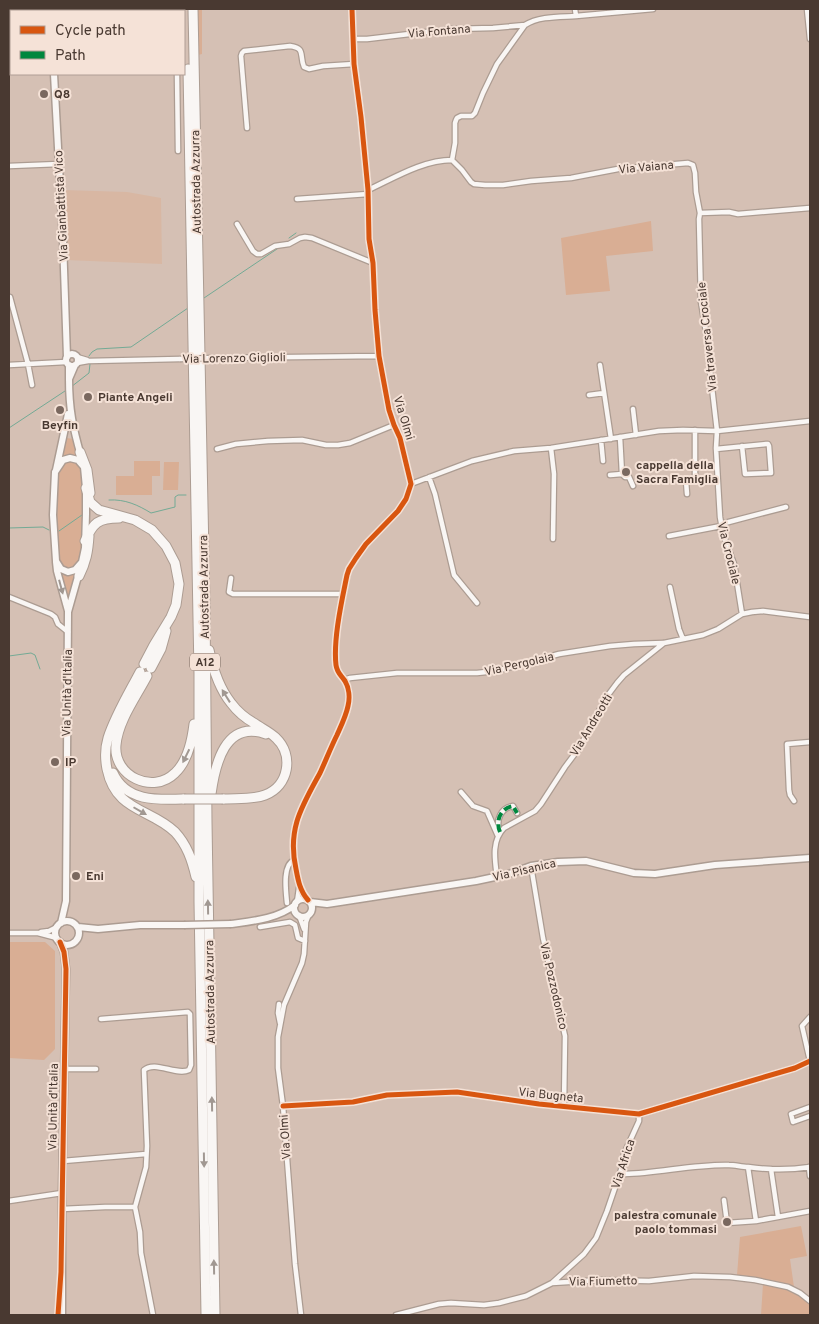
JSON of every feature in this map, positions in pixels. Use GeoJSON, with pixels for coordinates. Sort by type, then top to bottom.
{"type":"FeatureCollection","features":[{"type":"Feature","properties":{"kind":"highway","name":"Autostrada Azzurra"},"geometry":{"type":"LineString","coordinates":[[187,9],[199,674],[199,902],[206,1315]]}},
{"type":"Feature","properties":{"kind":"highway","name":"Autostrada Azzurra"},"geometry":{"type":"LineString","coordinates":[[193,9],[205,605],[215,1315]]}},
{"type":"Feature","properties":{"kind":"highway"},"geometry":{"type":"LineString","coordinates":[[80,452],[87,470],[90,494],[94,502],[100,507],[117,512],[128,518]]}},
{"type":"Feature","properties":{"kind":"highway"},"geometry":{"type":"LineString","coordinates":[[86,488],[90,502],[94,507],[141,523],[162,539],[173,558],[177,570],[179,591],[161,649],[146,670],[109,741],[108,754],[113,772],[121,785],[134,794],[145,798],[159,800],[256,797],[272,792],[284,778],[287,760],[278,739],[244,716],[231,704],[220,686],[209,651],[205,605]]}},
{"type":"Feature","properties":{"kind":"highway"},"geometry":{"type":"LineString","coordinates":[[85,541],[95,523],[103,520],[128,518]]}},
{"type":"Feature","properties":{"kind":"highway"},"geometry":{"type":"LineString","coordinates":[[78,576],[87,556],[89,531]]}},
{"type":"Feature","properties":{"kind":"highway"},"geometry":{"type":"LineString","coordinates":[[117,725],[116,750],[118,760],[126,773],[136,780],[147,782],[159,782],[170,777],[179,769],[190,748],[199,674]]}},
{"type":"Feature","properties":{"kind":"highway"},"geometry":{"type":"LineString","coordinates":[[117,725],[108,739],[106,749],[106,763],[112,783],[126,802],[171,829],[182,841],[188,851],[194,870],[199,902]]}},
{"type":"Feature","properties":{"kind":"highway"},"geometry":{"type":"LineString","coordinates":[[207,822],[214,772],[220,755],[227,744],[234,737],[248,732],[260,732],[272,738],[281,748],[285,761],[283,774],[276,785],[268,791],[256,795],[223,798]]}},
{"type":"Feature","properties":{"kind":"main road","name":"Via Gianbattista Vico"},"geometry":{"type":"LineString","coordinates":[[54,75],[67,338],[72,361],[69,379],[70,407]]}},
{"type":"Feature","properties":{"kind":"main road"},"geometry":{"type":"LineString","coordinates":[[70,407],[72,423],[84,467]]}},
{"type":"Feature","properties":{"kind":"main road"},"geometry":{"type":"LineString","coordinates":[[55,472],[70,407]]}},
{"type":"Feature","properties":{"kind":"main road"},"geometry":{"type":"LineString","coordinates":[[55,472],[63,460],[70,458],[78,460],[84,467]]}},
{"type":"Feature","properties":{"kind":"main road","name":"Via Unità d'Italia"},"geometry":{"type":"LineString","coordinates":[[68,612],[82,562],[85,541],[86,488],[84,467]]}},
{"type":"Feature","properties":{"kind":"main road","name":"Via Unità d'Italia"},"geometry":{"type":"LineString","coordinates":[[55,472],[53,515],[56,561],[68,612],[66,900],[59,925]]}},
{"type":"Feature","properties":{"kind":"main road"},"geometry":{"type":"LineString","coordinates":[[56,561],[61,569],[68,572],[75,570],[82,562]]}},
{"type":"Feature","properties":{"kind":"main road","name":"Via Pisanica"},"geometry":{"type":"LineString","coordinates":[[281,914],[302,899],[327,904],[497,877],[532,866],[579,860],[634,872],[655,874],[715,865],[810,858]]}},
{"type":"Feature","properties":{"kind":"main road"},"geometry":{"type":"LineString","coordinates":[[66,900],[68,913],[72,922],[78,927],[79,935],[68,953],[66,968]]}},
{"type":"Feature","properties":{"kind":"main road"},"geometry":{"type":"LineString","coordinates":[[309,901],[312,907],[310,913]]}},
{"type":"Feature","properties":{"kind":"main road"},"geometry":{"type":"LineString","coordinates":[[296,903],[295,909],[298,914]]}},
{"type":"Feature","properties":{"kind":"main road","name":"Via Pisanica"},"geometry":{"type":"LineString","coordinates":[[78,927],[98,929],[140,925],[231,924],[281,914],[298,914],[303,916],[327,904]]}},
{"type":"Feature","properties":{"kind":"main road"},"geometry":{"type":"LineString","coordinates":[[72,922],[65,921],[59,925],[56,934],[59,940],[67,945],[72,944]]}},
{"type":"Feature","properties":{"kind":"main road","name":"Via Pisanica"},"geometry":{"type":"LineString","coordinates":[[79,935],[98,929]]}},
{"type":"Feature","properties":{"kind":"main road","name":"Via Unità d'Italia"},"geometry":{"type":"LineString","coordinates":[[59,940],[64,952],[66,968],[62,1161],[62,1315]]}},
{"type":"Feature","properties":{"kind":"main road","name":"Via Unità d'Italia"},"geometry":{"type":"LineString","coordinates":[[58,1315],[61,1272]]}},
{"type":"Feature","properties":{"kind":"street","name":"Via Olmi"},"geometry":{"type":"LineString","coordinates":[[352,9],[354,64],[368,192],[369,239],[373,263],[375,310],[380,356],[389,410],[400,438],[411,484]]}},
{"type":"Feature","properties":{"kind":"street"},"geometry":{"type":"LineString","coordinates":[[575,9],[576,16],[653,9]]}},
{"type":"Feature","properties":{"kind":"street"},"geometry":{"type":"LineString","coordinates":[[807,9],[810,39]]}},
{"type":"Feature","properties":{"kind":"street","name":"Via Fontana"},"geometry":{"type":"LineString","coordinates":[[354,39],[525,25],[547,18],[576,16]]}},
{"type":"Feature","properties":{"kind":"street"},"geometry":{"type":"LineString","coordinates":[[297,199],[368,192],[424,165],[452,160],[456,120],[461,116],[472,116],[475,113],[497,64],[525,25]]}},
{"type":"Feature","properties":{"kind":"street"},"geometry":{"type":"LineString","coordinates":[[247,128],[242,52],[290,46],[300,49],[304,67],[309,69],[354,64]]}},
{"type":"Feature","properties":{"kind":"street"},"geometry":{"type":"LineString","coordinates":[[177,75],[178,151]]}},
{"type":"Feature","properties":{"kind":"street","name":"Via Vaiana"},"geometry":{"type":"LineString","coordinates":[[452,160],[471,182],[485,185],[571,178],[618,169],[688,163],[692,166],[695,173],[700,213]]}},
{"type":"Feature","properties":{"kind":"street"},"geometry":{"type":"LineString","coordinates":[[9,166],[59,164]]}},
{"type":"Feature","properties":{"kind":"street"},"geometry":{"type":"LineString","coordinates":[[700,213],[729,212],[738,214],[810,208]]}},
{"type":"Feature","properties":{"kind":"street","name":"Via traversa Crociale"},"geometry":{"type":"LineString","coordinates":[[700,213],[698,219],[701,302],[708,344],[717,431]]}},
{"type":"Feature","properties":{"kind":"street"},"geometry":{"type":"LineString","coordinates":[[237,224],[253,251],[257,254],[261,254],[275,246],[289,244],[306,237],[373,263]]}},
{"type":"Feature","properties":{"kind":"street"},"geometry":{"type":"LineString","coordinates":[[10,296],[32,385]]}},
{"type":"Feature","properties":{"kind":"street","name":"Via Lorenzo Giglioli"},"geometry":{"type":"LineString","coordinates":[[9,365],[72,361],[380,356]]}},
{"type":"Feature","properties":{"kind":"street"},"geometry":{"type":"LineString","coordinates":[[600,365],[611,439]]}},
{"type":"Feature","properties":{"kind":"street"},"geometry":{"type":"LineString","coordinates":[[589,395],[604,392]]}},
{"type":"Feature","properties":{"kind":"street"},"geometry":{"type":"LineString","coordinates":[[633,409],[636,435]]}},
{"type":"Feature","properties":{"kind":"street"},"geometry":{"type":"LineString","coordinates":[[309,901],[299,884],[292,853],[293,834],[298,817],[324,764],[347,710],[349,693],[344,680],[339,675],[336,664],[336,647],[343,594],[352,564],[366,544],[398,512],[406,500],[411,484],[472,461],[514,451],[551,448],[659,431],[717,431],[810,421]]}},
{"type":"Feature","properties":{"kind":"street"},"geometry":{"type":"LineString","coordinates":[[217,449],[236,444],[268,441],[302,440],[326,445],[338,445],[350,443],[394,426]]}},
{"type":"Feature","properties":{"kind":"street"},"geometry":{"type":"LineString","coordinates":[[687,494],[686,481],[695,478],[695,430]]}},
{"type":"Feature","properties":{"kind":"street","name":"Via Crociale"},"geometry":{"type":"LineString","coordinates":[[717,431],[716,449],[721,525],[734,564],[742,614]]}},
{"type":"Feature","properties":{"kind":"street"},"geometry":{"type":"LineString","coordinates":[[620,437],[622,474]]}},
{"type":"Feature","properties":{"kind":"street"},"geometry":{"type":"LineString","coordinates":[[601,440],[604,462]]}},
{"type":"Feature","properties":{"kind":"street"},"geometry":{"type":"LineString","coordinates":[[716,449],[742,446],[768,445],[771,473],[744,474],[742,446]]}},
{"type":"Feature","properties":{"kind":"street"},"geometry":{"type":"LineString","coordinates":[[551,448],[554,474],[553,539]]}},
{"type":"Feature","properties":{"kind":"street"},"geometry":{"type":"LineString","coordinates":[[610,475],[622,474],[629,477],[632,486]]}},
{"type":"Feature","properties":{"kind":"street"},"geometry":{"type":"LineString","coordinates":[[430,476],[454,575],[477,603]]}},
{"type":"Feature","properties":{"kind":"street"},"geometry":{"type":"LineString","coordinates":[[669,536],[786,508]]}},
{"type":"Feature","properties":{"kind":"street"},"geometry":{"type":"LineString","coordinates":[[231,578],[229,592],[233,594],[343,594]]}},
{"type":"Feature","properties":{"kind":"street"},"geometry":{"type":"LineString","coordinates":[[670,586],[683,639]]}},
{"type":"Feature","properties":{"kind":"street"},"geometry":{"type":"LineString","coordinates":[[9,597],[52,614],[58,624],[68,632]]}},
{"type":"Feature","properties":{"kind":"street","name":"Via Andreotti"},"geometry":{"type":"LineString","coordinates":[[499,834],[504,828],[534,811],[541,804],[580,747],[616,683],[664,643],[703,635],[718,629],[742,614],[763,611],[810,617]]}},
{"type":"Feature","properties":{"kind":"street","name":"Via Pergolaia"},"geometry":{"type":"LineString","coordinates":[[344,680],[397,673],[477,673],[496,671],[559,654],[626,644],[664,643]]}},
{"type":"Feature","properties":{"kind":"street"},"geometry":{"type":"LineString","coordinates":[[794,800],[789,790],[787,744],[810,742]]}},
{"type":"Feature","properties":{"kind":"street"},"geometry":{"type":"LineString","coordinates":[[460,792],[473,806],[488,811],[499,834]]}},
{"type":"Feature","properties":{"kind":"street"},"geometry":{"type":"LineString","coordinates":[[497,877],[494,857],[499,834],[498,819],[501,813],[510,806],[513,806],[517,813]]}},
{"type":"Feature","properties":{"kind":"street"},"geometry":{"type":"LineString","coordinates":[[286,903],[285,882],[288,865],[294,860]]}},
{"type":"Feature","properties":{"kind":"street","name":"Via Pozzodonico"},"geometry":{"type":"LineString","coordinates":[[532,866],[543,938],[565,1036],[564,1106]]}},
{"type":"Feature","properties":{"kind":"street"},"geometry":{"type":"LineString","coordinates":[[296,903],[299,884]]}},
{"type":"Feature","properties":{"kind":"street","name":"Via Olmi"},"geometry":{"type":"LineString","coordinates":[[301,1315],[278,1068],[278,1037],[284,1005],[302,963],[305,933],[310,913]]}},
{"type":"Feature","properties":{"kind":"street","name":"Via Olmi"},"geometry":{"type":"LineString","coordinates":[[298,914],[305,933]]}},
{"type":"Feature","properties":{"kind":"street"},"geometry":{"type":"LineString","coordinates":[[260,927],[290,922],[294,924],[298,938],[305,941]]}},
{"type":"Feature","properties":{"kind":"street"},"geometry":{"type":"LineString","coordinates":[[9,933],[38,933],[49,931],[59,925]]}},
{"type":"Feature","properties":{"kind":"street"},"geometry":{"type":"LineString","coordinates":[[38,933],[59,940]]}},
{"type":"Feature","properties":{"kind":"street"},"geometry":{"type":"LineString","coordinates":[[279,1004],[280,1024]]}},
{"type":"Feature","properties":{"kind":"street"},"geometry":{"type":"LineString","coordinates":[[101,1019],[188,1012],[190,1014],[189,1070],[182,1072],[154,1067],[148,1067],[144,1070],[145,1175],[135,1207],[140,1232],[141,1254],[153,1315]]}},
{"type":"Feature","properties":{"kind":"street"},"geometry":{"type":"LineString","coordinates":[[810,1017],[802,1026],[810,1061]]}},
{"type":"Feature","properties":{"kind":"street","name":"Via Bugneta"},"geometry":{"type":"LineString","coordinates":[[283,1106],[353,1102],[387,1095],[458,1092],[539,1104],[639,1114],[795,1068],[810,1061]]}},
{"type":"Feature","properties":{"kind":"street"},"geometry":{"type":"LineString","coordinates":[[64,1069],[96,1069]]}},
{"type":"Feature","properties":{"kind":"street"},"geometry":{"type":"LineString","coordinates":[[810,1107],[791,1114],[793,1122],[810,1116]]}},
{"type":"Feature","properties":{"kind":"street","name":"Via Africa"},"geometry":{"type":"LineString","coordinates":[[552,1283],[584,1254],[592,1244],[607,1211],[621,1170],[624,1154],[638,1121],[639,1114]]}},
{"type":"Feature","properties":{"kind":"street"},"geometry":{"type":"LineString","coordinates":[[62,1161],[146,1154]]}},
{"type":"Feature","properties":{"kind":"street"},"geometry":{"type":"LineString","coordinates":[[621,1170],[621,1173],[625,1174],[730,1165],[771,1169],[810,1167],[810,1176]]}},
{"type":"Feature","properties":{"kind":"street"},"geometry":{"type":"LineString","coordinates":[[748,1168],[756,1221]]}},
{"type":"Feature","properties":{"kind":"street"},"geometry":{"type":"LineString","coordinates":[[771,1169],[778,1217]]}},
{"type":"Feature","properties":{"kind":"street"},"geometry":{"type":"LineString","coordinates":[[9,1201],[62,1193]]}},
{"type":"Feature","properties":{"kind":"street"},"geometry":{"type":"LineString","coordinates":[[724,1200],[727,1223],[756,1221],[810,1212]]}},
{"type":"Feature","properties":{"kind":"street"},"geometry":{"type":"LineString","coordinates":[[62,1209],[135,1207]]}},
{"type":"Feature","properties":{"kind":"street","name":"Via Fiumetto"},"geometry":{"type":"LineString","coordinates":[[396,1315],[439,1304],[484,1305],[499,1303],[526,1296],[552,1283],[601,1280],[649,1281],[694,1276],[730,1277],[788,1287],[810,1301]]}},
{"type":"Feature","properties":{"kind":"shaded area"},"geometry":{"type":"Polygon","coordinates":[[[197,9],[202,9],[202,54],[198,55],[197,9]]]}},
{"type":"Feature","properties":{"kind":"shaded area"},"geometry":{"type":"Polygon","coordinates":[[[63,190],[127,192],[161,198],[162,264],[66,260],[63,190]]]}},
{"type":"Feature","properties":{"kind":"shaded area"},"geometry":{"type":"Polygon","coordinates":[[[651,221],[653,251],[606,256],[610,291],[566,295],[561,238],[651,221]]]}},
{"type":"Feature","properties":{"kind":"shaded area"},"geometry":{"type":"Polygon","coordinates":[[[66,438],[74,439],[78,459],[59,463],[66,438]]]}},
{"type":"Feature","properties":{"kind":"shaded area"},"geometry":{"type":"Polygon","coordinates":[[[73,460],[82,467],[84,506],[82,555],[73,568],[66,570],[58,562],[55,534],[58,474],[64,463],[73,460]]]}},
{"type":"Feature","properties":{"kind":"shaded area"},"geometry":{"type":"Polygon","coordinates":[[[134,461],[160,461],[160,476],[152,476],[152,495],[116,495],[116,476],[134,476],[134,461]]]}},
{"type":"Feature","properties":{"kind":"shaded area"},"geometry":{"type":"Polygon","coordinates":[[[164,462],[179,462],[178,490],[163,490],[164,462]]]}},
{"type":"Feature","properties":{"kind":"shaded area"},"geometry":{"type":"Polygon","coordinates":[[[59,570],[78,571],[68,602],[59,570]]]}},
{"type":"Feature","properties":{"kind":"shaded area"},"geometry":{"type":"Polygon","coordinates":[[[9,942],[45,942],[55,951],[55,1049],[44,1060],[9,1058],[9,942]]]}},
{"type":"Feature","properties":{"kind":"shaded area"},"geometry":{"type":"Polygon","coordinates":[[[801,1226],[807,1256],[790,1259],[794,1287],[737,1275],[740,1237],[801,1226]]]}},
{"type":"Feature","properties":{"kind":"shaded area"},"geometry":{"type":"Polygon","coordinates":[[[763,1284],[777,1286],[799,1295],[810,1303],[810,1315],[761,1315],[763,1284]]]}},
{"type":"Feature","properties":{"kind":"waterway"},"geometry":{"type":"LineString","coordinates":[[289,238],[296,233]]}},
{"type":"Feature","properties":{"kind":"waterway"},"geometry":{"type":"LineString","coordinates":[[204,298],[277,249]]}},
{"type":"Feature","properties":{"kind":"waterway"},"geometry":{"type":"LineString","coordinates":[[89,356],[97,349],[131,347],[188,308]]}},
{"type":"Feature","properties":{"kind":"waterway"},"geometry":{"type":"LineString","coordinates":[[71,387],[89,373],[90,364]]}},
{"type":"Feature","properties":{"kind":"waterway"},"geometry":{"type":"LineString","coordinates":[[9,428],[65,391]]}},
{"type":"Feature","properties":{"kind":"waterway"},"geometry":{"type":"LineString","coordinates":[[109,500],[131,503],[151,513],[175,507],[175,497],[186,495]]}},
{"type":"Feature","properties":{"kind":"waterway"},"geometry":{"type":"LineString","coordinates":[[59,531],[82,515]]}},
{"type":"Feature","properties":{"kind":"waterway"},"geometry":{"type":"LineString","coordinates":[[9,528],[43,527],[49,530]]}},
{"type":"Feature","properties":{"kind":"waterway"},"geometry":{"type":"LineString","coordinates":[[9,656],[31,653],[35,655],[40,669]]}},
{"type":"Feature","properties":{"kind":"marked path"},"geometry":{"type":"LineString","coordinates":[[500,832],[498,823],[502,812],[513,806],[517,813]]}},
{"type":"Feature","properties":{"kind":"cycle path"},"geometry":{"type":"LineString","coordinates":[[308,900],[303,893],[299,881],[293,842],[302,807],[322,768],[348,706],[348,690],[345,681],[337,670],[335,655],[338,620],[347,575],[366,544],[398,511],[406,499],[411,484],[400,438],[389,410],[379,356],[373,263],[369,239],[368,190],[354,64],[352,9]]}},
{"type":"Feature","properties":{"kind":"cycle path"},"geometry":{"type":"LineString","coordinates":[[58,1315],[61,1272],[66,969],[64,952],[60,942]]}},
{"type":"Feature","properties":{"kind":"cycle path"},"geometry":{"type":"LineString","coordinates":[[283,1106],[353,1102],[387,1095],[457,1092],[539,1104],[639,1114],[795,1068],[810,1061]]}},
{"type":"Feature","properties":{"kind":"place","name":"Q8"},"geometry":{"type":"Point","coordinates":[44,94]}},
{"type":"Feature","properties":{"kind":"place","name":"Piante Angeli"},"geometry":{"type":"Point","coordinates":[88,397]}},
{"type":"Feature","properties":{"kind":"place","name":"Beyfin"},"geometry":{"type":"Point","coordinates":[60,410]}},
{"type":"Feature","properties":{"kind":"place","name":"cappella della Sacra Famiglia"},"geometry":{"type":"Point","coordinates":[626,472]}},
{"type":"Feature","properties":{"kind":"place","name":"IP"},"geometry":{"type":"Point","coordinates":[55,762]}},
{"type":"Feature","properties":{"kind":"place","name":"Eni"},"geometry":{"type":"Point","coordinates":[76,876]}},
{"type":"Feature","properties":{"kind":"place","name":"palestra comunale paolo tommasi"},"geometry":{"type":"Point","coordinates":[727,1222]}}]}
